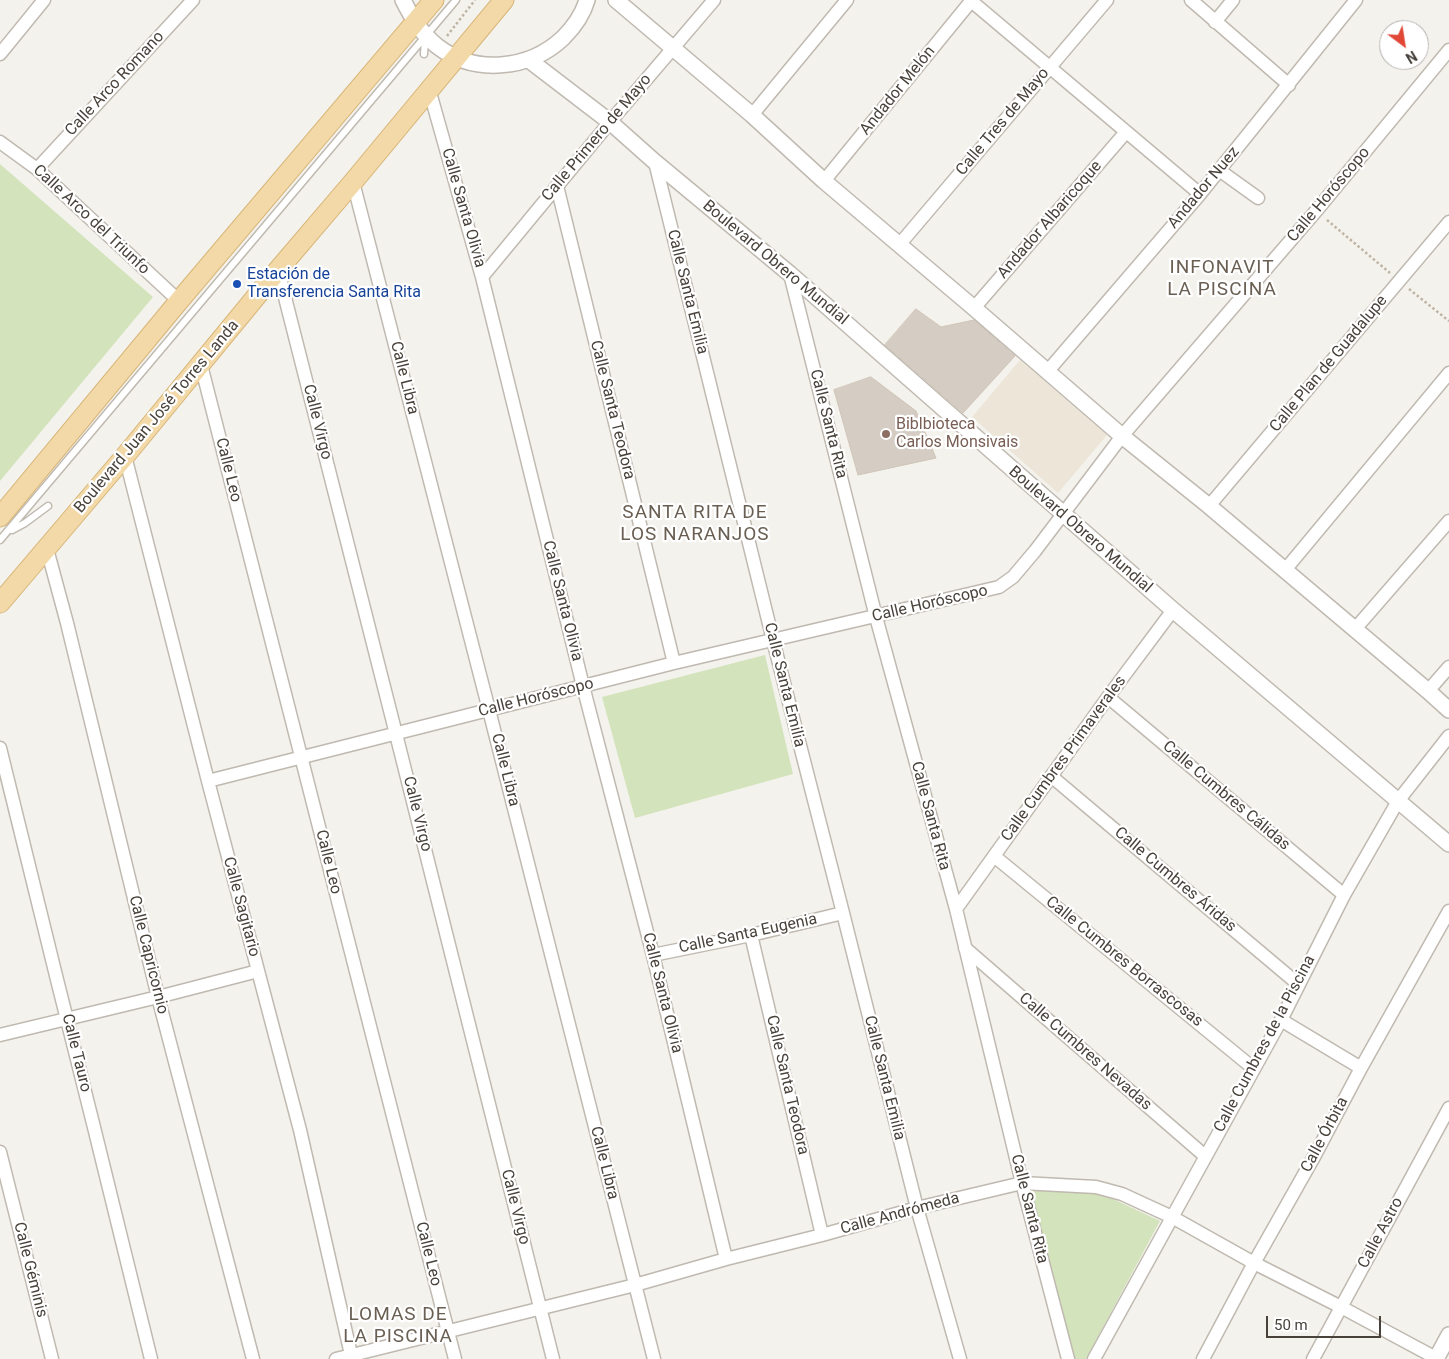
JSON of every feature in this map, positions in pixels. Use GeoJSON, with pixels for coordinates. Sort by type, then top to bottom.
{"type":"FeatureCollection","features":[{"type":"Feature","properties":{"kind":"main road"},"geometry":{"type":"LineString","coordinates":[[4,525],[178,301],[420,29],[434,0]]}},
{"type":"Feature","properties":{"kind":"main road","name":"Boulevard Juan José Torres Landa"},"geometry":{"type":"LineString","coordinates":[[0,603],[125,456],[504,0]]}},
{"type":"Feature","properties":{"kind":"street"},"geometry":{"type":"LineString","coordinates":[[0,54],[44,0]]}},
{"type":"Feature","properties":{"kind":"street","name":"Calle Arco Romano"},"geometry":{"type":"LineString","coordinates":[[37,169],[193,0]]}},
{"type":"Feature","properties":{"kind":"street"},"geometry":{"type":"LineString","coordinates":[[404,0],[420,29],[438,47],[456,57],[492,66],[529,60],[552,47],[572,29],[586,6],[587,0]]}},
{"type":"Feature","properties":{"kind":"street"},"geometry":{"type":"LineString","coordinates":[[616,0],[752,115],[824,181],[1122,436],[1209,506],[1449,710]]}},
{"type":"Feature","properties":{"kind":"street","name":"Calle Primero de Mayo"},"geometry":{"type":"LineString","coordinates":[[482,277],[714,0]]}},
{"type":"Feature","properties":{"kind":"street"},"geometry":{"type":"LineString","coordinates":[[752,115],[847,0]]}},
{"type":"Feature","properties":{"kind":"street"},"geometry":{"type":"LineString","coordinates":[[971,0],[1200,194]]}},
{"type":"Feature","properties":{"kind":"street","name":"Andador Melón"},"geometry":{"type":"LineString","coordinates":[[824,181],[971,0]]}},
{"type":"Feature","properties":{"kind":"street","name":"Calle Tres de Mayo"},"geometry":{"type":"LineString","coordinates":[[899,245],[1107,0]]}},
{"type":"Feature","properties":{"kind":"street"},"geometry":{"type":"LineString","coordinates":[[1191,0],[1289,85]]}},
{"type":"Feature","properties":{"kind":"street"},"geometry":{"type":"LineString","coordinates":[[1215,22],[1233,0]]}},
{"type":"Feature","properties":{"kind":"street","name":"Andador Nuez"},"geometry":{"type":"LineString","coordinates":[[1047,372],[1200,194],[1356,0]]}},
{"type":"Feature","properties":{"kind":"street","name":"Calle Horóscopo"},"geometry":{"type":"LineString","coordinates":[[208,782],[674,663],[999,587],[1013,577],[1036,551],[1122,436],[1316,211],[1449,50]]}},
{"type":"Feature","properties":{"kind":"street","name":"Boulevard Obrero Mundial"},"geometry":{"type":"LineString","coordinates":[[529,60],[610,122],[655,162],[790,274],[1063,515],[1449,844]]}},
{"type":"Feature","properties":{"kind":"street","name":"Calle Santa Olivia"},"geometry":{"type":"LineString","coordinates":[[429,89],[482,277],[583,686],[653,955],[726,1259]]}},
{"type":"Feature","properties":{"kind":"street","name":"Andador Albaricoque"},"geometry":{"type":"LineString","coordinates":[[974,308],[1126,132]]}},
{"type":"Feature","properties":{"kind":"street","name":"Calle Arco del Triunfo"},"geometry":{"type":"LineString","coordinates":[[0,142],[37,169],[178,301]]}},
{"type":"Feature","properties":{"kind":"street","name":"Calle Santa Emilia"},"geometry":{"type":"LineString","coordinates":[[655,162],[773,640],[844,913],[917,1208],[960,1359]]}},
{"type":"Feature","properties":{"kind":"street"},"geometry":{"type":"LineString","coordinates":[[1219,170],[1258,198]]}},
{"type":"Feature","properties":{"kind":"street","name":"Calle Libra"},"geometry":{"type":"LineString","coordinates":[[353,182],[654,1359]]}},
{"type":"Feature","properties":{"kind":"street","name":"Calle Santa Teodora"},"geometry":{"type":"LineString","coordinates":[[557,186],[674,663]]}},
{"type":"Feature","properties":{"kind":"street","name":"Calle Plan de Guadalupe"},"geometry":{"type":"LineString","coordinates":[[1209,506],[1449,222]]}},
{"type":"Feature","properties":{"kind":"street","name":"Calle Virgo"},"geometry":{"type":"LineString","coordinates":[[278,270],[553,1359]]}},
{"type":"Feature","properties":{"kind":"street","name":"Calle Santa Rita"},"geometry":{"type":"LineString","coordinates":[[790,274],[876,617],[956,908],[1022,1183],[1068,1359]]}},
{"type":"Feature","properties":{"kind":"street","name":"Calle Leo"},"geometry":{"type":"LineString","coordinates":[[201,365],[454,1359]]}},
{"type":"Feature","properties":{"kind":"street"},"geometry":{"type":"LineString","coordinates":[[1285,570],[1449,373]]}},
{"type":"Feature","properties":{"kind":"street","name":"Calle Sagitario"},"geometry":{"type":"LineString","coordinates":[[125,456],[208,782],[300,1130],[352,1357]]}},
{"type":"Feature","properties":{"kind":"street"},"geometry":{"type":"LineString","coordinates":[[1355,629],[1449,521]]}},
{"type":"Feature","properties":{"kind":"street","name":"Calle Capricornio"},"geometry":{"type":"LineString","coordinates":[[46,549],[67,623],[158,997],[253,1359]]}},
{"type":"Feature","properties":{"kind":"street","name":"Calle Cumbres Primaverales"},"geometry":{"type":"LineString","coordinates":[[956,908],[1173,610]]}},
{"type":"Feature","properties":{"kind":"street"},"geometry":{"type":"LineString","coordinates":[[1428,691],[1449,667]]}},
{"type":"Feature","properties":{"kind":"street","name":"Calle Cumbres Cálidas"},"geometry":{"type":"LineString","coordinates":[[1108,697],[1344,895]]}},
{"type":"Feature","properties":{"kind":"street","name":"Calle Cumbres de la Piscina"},"geometry":{"type":"LineString","coordinates":[[1094,1359],[1281,1020],[1344,895],[1398,801],[1449,736]]}},
{"type":"Feature","properties":{"kind":"street","name":"Calle Tauro"},"geometry":{"type":"LineString","coordinates":[[0,748],[151,1359]]}},
{"type":"Feature","properties":{"kind":"street","name":"Calle Cumbres Áridas"},"geometry":{"type":"LineString","coordinates":[[1051,776],[1298,984]]}},
{"type":"Feature","properties":{"kind":"street","name":"Calle Cumbres Borrascosas"},"geometry":{"type":"LineString","coordinates":[[994,856],[1253,1068]]}},
{"type":"Feature","properties":{"kind":"street","name":"Calle Órbita"},"geometry":{"type":"LineString","coordinates":[[1203,1359],[1254,1262],[1315,1155],[1360,1068],[1449,912]]}},
{"type":"Feature","properties":{"kind":"street","name":"Calle Santa Eugenia"},"geometry":{"type":"LineString","coordinates":[[653,955],[752,936],[844,913]]}},
{"type":"Feature","properties":{"kind":"street","name":"Calle Santa Teodora"},"geometry":{"type":"LineString","coordinates":[[752,936],[822,1235]]}},
{"type":"Feature","properties":{"kind":"street","name":"Calle Cumbres Nevadas"},"geometry":{"type":"LineString","coordinates":[[965,948],[1205,1156]]}},
{"type":"Feature","properties":{"kind":"street"},"geometry":{"type":"LineString","coordinates":[[0,1035],[258,971]]}},
{"type":"Feature","properties":{"kind":"street"},"geometry":{"type":"LineString","coordinates":[[1281,1020],[1360,1068]]}},
{"type":"Feature","properties":{"kind":"street","name":"Calle Astro"},"geometry":{"type":"LineString","coordinates":[[1313,1359],[1449,1108]]}},
{"type":"Feature","properties":{"kind":"street","name":"Calle Géminis"},"geometry":{"type":"LineString","coordinates":[[0,1152],[52,1359]]}},
{"type":"Feature","properties":{"kind":"street","name":"Calle Andrómeda"},"geometry":{"type":"LineString","coordinates":[[336,1359],[352,1357],[448,1330],[635,1285],[917,1208],[1022,1183],[1096,1187],[1122,1194],[1172,1217],[1436,1359]]}},
{"type":"Feature","properties":{"kind":"street"},"geometry":{"type":"LineString","coordinates":[[1436,1359],[1449,1335]]}},
{"type":"Feature","properties":{"kind":"lane"},"geometry":{"type":"LineString","coordinates":[[0,540],[4,525],[420,29],[456,0]]}},
{"type":"Feature","properties":{"kind":"lane"},"geometry":{"type":"LineString","coordinates":[[420,29],[426,45],[424,54]]}},
{"type":"Feature","properties":{"kind":"lane"},"geometry":{"type":"LineString","coordinates":[[4,525],[24,523],[48,506]]}},
{"type":"Feature","properties":{"kind":"path"},"geometry":{"type":"LineString","coordinates":[[438,47],[475,0]]}},
{"type":"Feature","properties":{"kind":"path"},"geometry":{"type":"LineString","coordinates":[[1316,211],[1449,322]]}},
{"type":"Feature","properties":{"kind":"shaded area"},"geometry":{"type":"Polygon","coordinates":[[[1020,360],[1107,435],[1058,493],[972,417],[1020,360]]]}},
{"type":"Feature","properties":{"kind":"green space"},"geometry":{"type":"Polygon","coordinates":[[[0,164],[153,297],[0,481],[0,164]]]}},
{"type":"Feature","properties":{"kind":"green space"},"geometry":{"type":"Polygon","coordinates":[[[765,655],[793,774],[635,818],[602,697],[765,655]]]}},
{"type":"Feature","properties":{"kind":"green space"},"geometry":{"type":"Polygon","coordinates":[[[1028,1190],[1096,1191],[1160,1221],[1086,1359],[1074,1359],[1028,1190]]]}},
{"type":"Feature","properties":{"kind":"building"},"geometry":{"type":"Polygon","coordinates":[[[916,309],[941,327],[974,320],[1015,356],[963,413],[885,345],[916,309]]]}},
{"type":"Feature","properties":{"kind":"building","name":"Biblbioteca Carlos Monsivais"},"geometry":{"type":"Polygon","coordinates":[[[871,377],[916,411],[936,458],[858,475],[834,390],[871,377]]]}},
{"type":"Feature","properties":{"kind":"place","name":"Estación de Transferencia Santa Rita"},"geometry":{"type":"Point","coordinates":[237,284]}},
{"type":"Feature","properties":{"kind":"place","name":"Biblbioteca Carlos Monsivais"},"geometry":{"type":"Point","coordinates":[886,434]}},
{"type":"Feature","properties":{"kind":"district","name":"INFONAVIT LA PISCINA"},"geometry":{"type":"Point","coordinates":[1222,279]}},
{"type":"Feature","properties":{"kind":"district","name":"SANTA RITA DE LOS NARANJOS"},"geometry":{"type":"Point","coordinates":[695,524]}},
{"type":"Feature","properties":{"kind":"district","name":"LOMAS DE LA PISCINA"},"geometry":{"type":"Point","coordinates":[398,1326]}}]}
